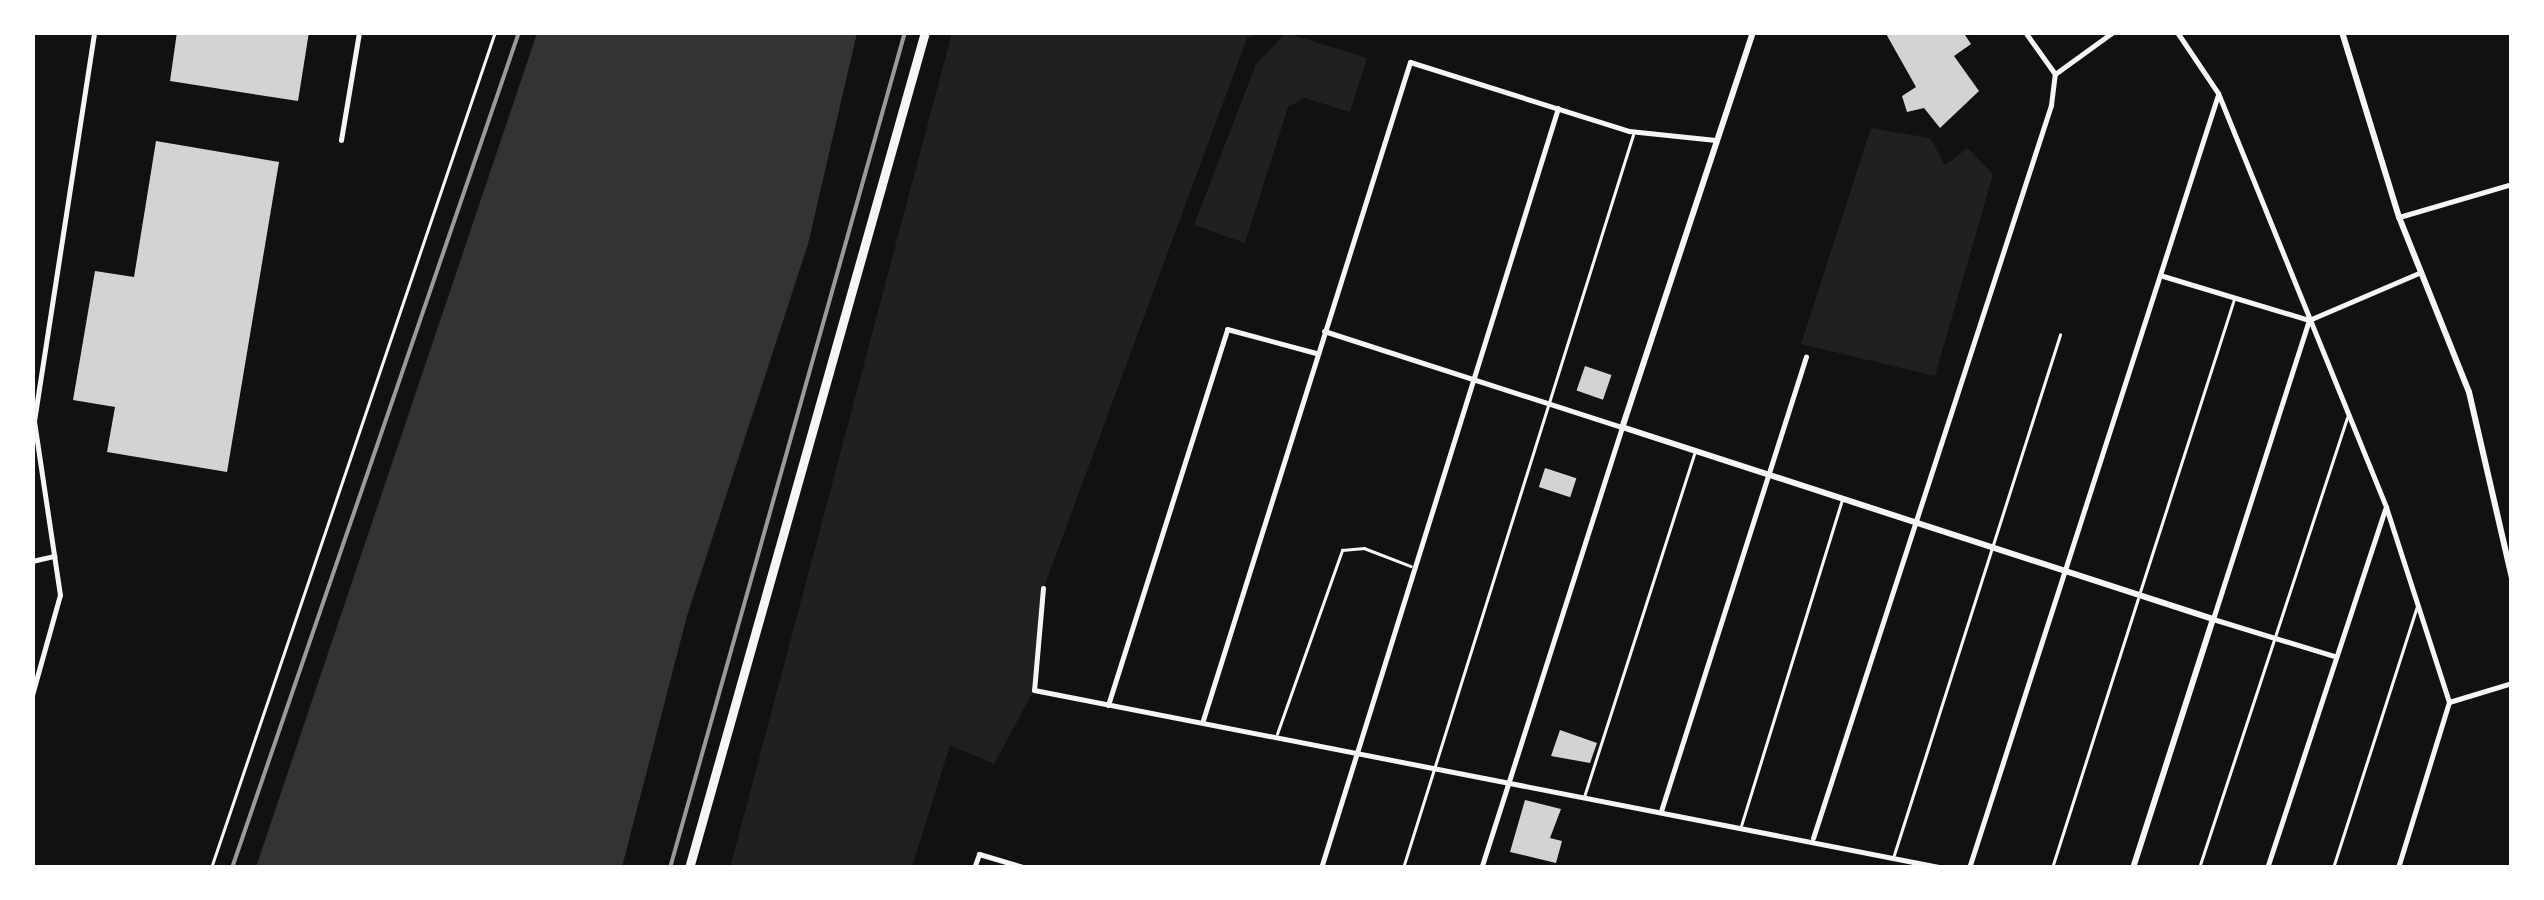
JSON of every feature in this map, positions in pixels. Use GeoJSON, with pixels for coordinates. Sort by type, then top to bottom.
{"type":"FeatureCollection","features":[{"type":"Feature","properties":{"kind":"main road"},"geometry":{"type":"LineString","coordinates":[[689,868],[925,32]]}},
{"type":"Feature","properties":{"kind":"street"},"geometry":{"type":"LineString","coordinates":[[32,695],[60,595],[34,421],[94,32]]}},
{"type":"Feature","properties":{"kind":"street"},"geometry":{"type":"LineString","coordinates":[[341,140],[359,32]]}},
{"type":"Feature","properties":{"kind":"street"},"geometry":{"type":"LineString","coordinates":[[1480,868],[1753,32]]}},
{"type":"Feature","properties":{"kind":"street"},"geometry":{"type":"LineString","coordinates":[[2025,32],[2055,74]]}},
{"type":"Feature","properties":{"kind":"street"},"geometry":{"type":"LineString","coordinates":[[1813,838],[2055,74],[2113,32]]}},
{"type":"Feature","properties":{"kind":"street"},"geometry":{"type":"LineString","coordinates":[[2177,32],[2218,93],[2386,507],[2450,702],[2398,868]]}},
{"type":"Feature","properties":{"kind":"street"},"geometry":{"type":"LineString","coordinates":[[2342,32],[2399,217],[2470,392],[2512,578]]}},
{"type":"Feature","properties":{"kind":"street"},"geometry":{"type":"LineString","coordinates":[[1204,720],[1410,62],[1634,131],[1719,140]]}},
{"type":"Feature","properties":{"kind":"street"},"geometry":{"type":"LineString","coordinates":[[1969,868],[2068,570],[2218,93]]}},
{"type":"Feature","properties":{"kind":"street"},"geometry":{"type":"LineString","coordinates":[[1322,868],[1353,749],[1558,108]]}},
{"type":"Feature","properties":{"kind":"street"},"geometry":{"type":"LineString","coordinates":[[2399,217],[2512,184]]}},
{"type":"Feature","properties":{"kind":"street"},"geometry":{"type":"LineString","coordinates":[[2162,276],[2308,320],[2424,271]]}},
{"type":"Feature","properties":{"kind":"street"},"geometry":{"type":"LineString","coordinates":[[2133,868],[2308,320]]}},
{"type":"Feature","properties":{"kind":"street"},"geometry":{"type":"LineString","coordinates":[[1108,705],[1227,329],[1316,353]]}},
{"type":"Feature","properties":{"kind":"street"},"geometry":{"type":"LineString","coordinates":[[1324,331],[2334,656]]}},
{"type":"Feature","properties":{"kind":"street"},"geometry":{"type":"LineString","coordinates":[[1660,812],[1806,356]]}},
{"type":"Feature","properties":{"kind":"street"},"geometry":{"type":"LineString","coordinates":[[2267,868],[2386,507]]}},
{"type":"Feature","properties":{"kind":"street"},"geometry":{"type":"LineString","coordinates":[[32,560],[54,556]]}},
{"type":"Feature","properties":{"kind":"street"},"geometry":{"type":"LineString","coordinates":[[1044,588],[1034,690],[1277,734],[1660,812],[1813,838],[1944,868]]}},
{"type":"Feature","properties":{"kind":"street"},"geometry":{"type":"LineString","coordinates":[[2450,702],[2512,683]]}},
{"type":"Feature","properties":{"kind":"street"},"geometry":{"type":"LineString","coordinates":[[974,868],[979,854],[1026,868]]}},
{"type":"Feature","properties":{"kind":"lane"},"geometry":{"type":"LineString","coordinates":[[1403,868],[1634,131]]}},
{"type":"Feature","properties":{"kind":"lane"},"geometry":{"type":"LineString","coordinates":[[2052,868],[2235,298]]}},
{"type":"Feature","properties":{"kind":"lane"},"geometry":{"type":"LineString","coordinates":[[1894,856],[2060,335]]}},
{"type":"Feature","properties":{"kind":"lane"},"geometry":{"type":"LineString","coordinates":[[2199,868],[2348,416]]}},
{"type":"Feature","properties":{"kind":"lane"},"geometry":{"type":"LineString","coordinates":[[1584,797],[1694,452]]}},
{"type":"Feature","properties":{"kind":"lane"},"geometry":{"type":"LineString","coordinates":[[1741,826],[1842,500]]}},
{"type":"Feature","properties":{"kind":"lane"},"geometry":{"type":"LineString","coordinates":[[1277,734],[1342,550],[1364,548],[1411,566]]}},
{"type":"Feature","properties":{"kind":"lane"},"geometry":{"type":"LineString","coordinates":[[2332,868],[2418,604]]}},
{"type":"Feature","properties":{"kind":"path"},"geometry":{"type":"LineString","coordinates":[[211,868],[495,32]]}},
{"type":"Feature","properties":{"kind":"shaded area"},"geometry":{"type":"Polygon","coordinates":[[[537,33],[857,33],[808,244],[687,616],[622,867],[256,867],[537,33]]]}},
{"type":"Feature","properties":{"kind":"shaded area"},"geometry":{"type":"Polygon","coordinates":[[[952,33],[1258,33],[1247,38],[1040,598],[1034,690],[994,764],[950,745],[912,867],[730,868],[952,33]]]}},
{"type":"Feature","properties":{"kind":"shaded area"},"geometry":{"type":"Polygon","coordinates":[[[1286,33],[1367,58],[1350,112],[1305,98],[1288,107],[1245,243],[1194,225],[1256,64],[1286,33]]]}},
{"type":"Feature","properties":{"kind":"shaded area"},"geometry":{"type":"Polygon","coordinates":[[[1871,128],[1930,138],[1945,165],[1968,148],[1993,174],[1935,376],[1801,344],[1871,128]]]}},
{"type":"Feature","properties":{"kind":"building"},"geometry":{"type":"Polygon","coordinates":[[[177,32],[309,32],[298,101],[170,81],[177,32]]]}},
{"type":"Feature","properties":{"kind":"building"},"geometry":{"type":"Polygon","coordinates":[[[1885,32],[1963,32],[1971,44],[1954,56],[1979,91],[1940,128],[1924,108],[1907,112],[1902,96],[1916,87],[1885,32]]]}},
{"type":"Feature","properties":{"kind":"building"},"geometry":{"type":"Polygon","coordinates":[[[156,141],[279,162],[227,472],[107,452],[115,407],[73,400],[95,271],[134,277],[156,141]]]}},
{"type":"Feature","properties":{"kind":"building"},"geometry":{"type":"Polygon","coordinates":[[[1585,366],[1611,375],[1603,400],[1577,391],[1585,366]]]}},
{"type":"Feature","properties":{"kind":"building"},"geometry":{"type":"Polygon","coordinates":[[[1545,468],[1576,478],[1570,497],[1539,487],[1545,468]]]}},
{"type":"Feature","properties":{"kind":"building"},"geometry":{"type":"Polygon","coordinates":[[[1560,730],[1597,743],[1590,763],[1551,756],[1560,730]]]}},
{"type":"Feature","properties":{"kind":"building"},"geometry":{"type":"Polygon","coordinates":[[[1525,800],[1561,809],[1550,838],[1562,841],[1556,863],[1510,852],[1525,800]]]}},
{"type":"Feature","properties":{"kind":"railway"},"geometry":{"type":"LineString","coordinates":[[232,868],[519,32]]}},
{"type":"Feature","properties":{"kind":"railway"},"geometry":{"type":"LineString","coordinates":[[670,868],[905,32]]}}]}
